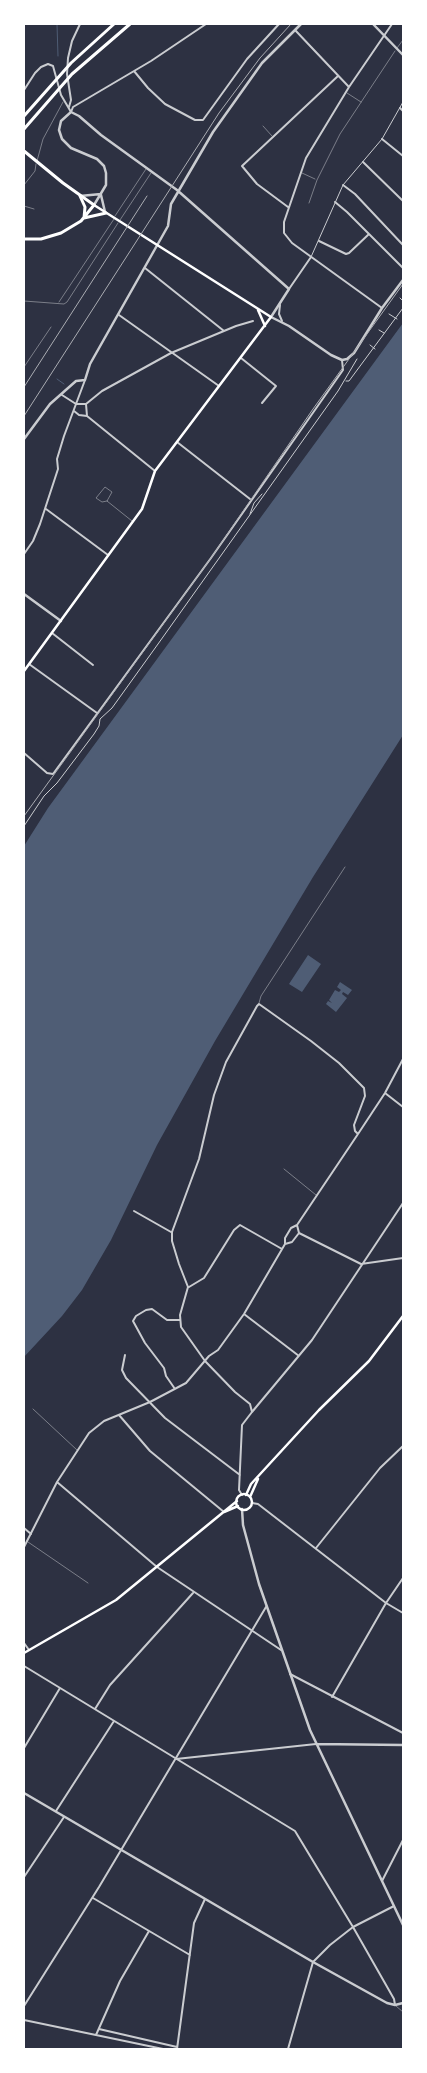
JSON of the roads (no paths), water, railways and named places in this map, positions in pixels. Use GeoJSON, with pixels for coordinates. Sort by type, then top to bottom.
{"type":"FeatureCollection","features":[{"type":"Feature","properties":{"kind":"main road"},"geometry":{"type":"LineString","coordinates":[[24,116],[54,80],[114,24]]}},
{"type":"Feature","properties":{"kind":"main road"},"geometry":{"type":"LineString","coordinates":[[24,129],[72,74],[130,24]]}},
{"type":"Feature","properties":{"kind":"main road"},"geometry":{"type":"LineString","coordinates":[[24,151],[80,196],[271,317],[155,471],[142,509],[24,671]]}},
{"type":"Feature","properties":{"kind":"main road"},"geometry":{"type":"LineString","coordinates":[[80,196],[85,207],[84,218]]}},
{"type":"Feature","properties":{"kind":"main road"},"geometry":{"type":"LineString","coordinates":[[84,218],[94,205]]}},
{"type":"Feature","properties":{"kind":"main road"},"geometry":{"type":"LineString","coordinates":[[24,239],[48,238],[61,234],[84,218],[94,214],[106,213]]}},
{"type":"Feature","properties":{"kind":"main road"},"geometry":{"type":"LineString","coordinates":[[257,309],[265,326]]}},
{"type":"Feature","properties":{"kind":"main road"},"geometry":{"type":"LineString","coordinates":[[246,1495],[251,1484],[258,1479],[313,1417],[368,1361],[403,1316]]}},
{"type":"Feature","properties":{"kind":"main road"},"geometry":{"type":"LineString","coordinates":[[250,1497],[258,1479]]}},
{"type":"Feature","properties":{"kind":"main road"},"geometry":{"type":"LineString","coordinates":[[24,1653],[116,1600],[224,1512],[242,1495],[250,1497],[252,1502],[249,1508],[242,1509],[238,1506],[237,1501]]}},
{"type":"Feature","properties":{"kind":"main road"},"geometry":{"type":"LineString","coordinates":[[224,1512],[238,1506]]}},
{"type":"Feature","properties":{"kind":"street"},"geometry":{"type":"LineString","coordinates":[[69,107],[68,58],[72,41],[80,24]]}},
{"type":"Feature","properties":{"kind":"street"},"geometry":{"type":"LineString","coordinates":[[94,205],[107,181],[105,169],[99,161],[71,148],[62,139],[59,126],[64,117],[71,112],[73,107],[134,71],[206,24]]}},
{"type":"Feature","properties":{"kind":"street"},"geometry":{"type":"LineString","coordinates":[[134,71],[165,104],[195,120],[204,120],[247,59],[279,24]]}},
{"type":"Feature","properties":{"kind":"street"},"geometry":{"type":"LineString","coordinates":[[24,554],[33,541],[45,508],[58,469],[57,459],[90,364],[162,236],[169,222],[170,207],[178,191],[213,132],[262,63],[301,24]]}},
{"type":"Feature","properties":{"kind":"street"},"geometry":{"type":"LineString","coordinates":[[373,24],[403,56]]}},
{"type":"Feature","properties":{"kind":"street"},"geometry":{"type":"LineString","coordinates":[[382,308],[312,256],[292,244],[284,233],[284,222],[306,158],[345,92],[392,24]]}},
{"type":"Feature","properties":{"kind":"street"},"geometry":{"type":"LineString","coordinates":[[295,30],[349,87]]}},
{"type":"Feature","properties":{"kind":"street"},"geometry":{"type":"LineString","coordinates":[[24,90],[34,73],[48,64],[53,66],[64,101],[71,112],[79,116],[178,191],[289,289]]}},
{"type":"Feature","properties":{"kind":"street"},"geometry":{"type":"LineString","coordinates":[[288,207],[257,184],[242,166],[338,76]]}},
{"type":"Feature","properties":{"kind":"street"},"geometry":{"type":"LineString","coordinates":[[403,102],[382,138],[343,185],[312,256],[271,317],[282,322],[330,355],[342,360],[347,359],[354,352],[382,308],[403,280]]}},
{"type":"Feature","properties":{"kind":"street"},"geometry":{"type":"LineString","coordinates":[[400,108],[403,111]]}},
{"type":"Feature","properties":{"kind":"street"},"geometry":{"type":"LineString","coordinates":[[382,138],[403,156]]}},
{"type":"Feature","properties":{"kind":"street"},"geometry":{"type":"LineString","coordinates":[[363,162],[403,201]]}},
{"type":"Feature","properties":{"kind":"street"},"geometry":{"type":"LineString","coordinates":[[343,185],[355,194],[403,245]]}},
{"type":"Feature","properties":{"kind":"street"},"geometry":{"type":"LineString","coordinates":[[80,196],[101,194]]}},
{"type":"Feature","properties":{"kind":"street"},"geometry":{"type":"LineString","coordinates":[[101,194],[106,213]]}},
{"type":"Feature","properties":{"kind":"street"},"geometry":{"type":"LineString","coordinates":[[335,202],[403,268]]}},
{"type":"Feature","properties":{"kind":"street"},"geometry":{"type":"LineString","coordinates":[[319,241],[346,254],[369,234]]}},
{"type":"Feature","properties":{"kind":"street"},"geometry":{"type":"LineString","coordinates":[[145,268],[224,331]]}},
{"type":"Feature","properties":{"kind":"street"},"geometry":{"type":"LineString","coordinates":[[400,298],[403,301]]}},
{"type":"Feature","properties":{"kind":"street"},"geometry":{"type":"LineString","coordinates":[[281,302],[279,314],[282,322]]}},
{"type":"Feature","properties":{"kind":"street"},"geometry":{"type":"LineString","coordinates":[[24,826],[44,796],[57,783],[94,734],[99,726],[100,719],[122,695],[345,381],[374,348],[403,308]]}},
{"type":"Feature","properties":{"kind":"street"},"geometry":{"type":"LineString","coordinates":[[389,314],[396,319]]}},
{"type":"Feature","properties":{"kind":"street"},"geometry":{"type":"LineString","coordinates":[[119,315],[219,386]]}},
{"type":"Feature","properties":{"kind":"street"},"geometry":{"type":"LineString","coordinates":[[61,395],[76,404],[86,404],[102,391],[171,353],[253,321]]}},
{"type":"Feature","properties":{"kind":"street"},"geometry":{"type":"LineString","coordinates":[[379,330],[384,333]]}},
{"type":"Feature","properties":{"kind":"street"},"geometry":{"type":"LineString","coordinates":[[370,345],[374,348]]}},
{"type":"Feature","properties":{"kind":"street"},"geometry":{"type":"LineString","coordinates":[[240,358],[276,386],[262,403]]}},
{"type":"Feature","properties":{"kind":"street"},"geometry":{"type":"LineString","coordinates":[[345,381],[349,381],[357,359]]}},
{"type":"Feature","properties":{"kind":"street"},"geometry":{"type":"LineString","coordinates":[[24,753],[48,773],[53,774],[343,370],[342,360]]}},
{"type":"Feature","properties":{"kind":"street"},"geometry":{"type":"LineString","coordinates":[[24,439],[50,404],[76,381],[85,380]]}},
{"type":"Feature","properties":{"kind":"street"},"geometry":{"type":"LineString","coordinates":[[86,404],[86,416]]}},
{"type":"Feature","properties":{"kind":"street"},"geometry":{"type":"LineString","coordinates":[[74,411],[86,416],[155,471]]}},
{"type":"Feature","properties":{"kind":"street"},"geometry":{"type":"LineString","coordinates":[[177,442],[251,500]]}},
{"type":"Feature","properties":{"kind":"street"},"geometry":{"type":"LineString","coordinates":[[249,514],[254,503],[265,492]]}},
{"type":"Feature","properties":{"kind":"street"},"geometry":{"type":"LineString","coordinates":[[45,508],[108,555]]}},
{"type":"Feature","properties":{"kind":"street"},"geometry":{"type":"LineString","coordinates":[[24,594],[61,621]]}},
{"type":"Feature","properties":{"kind":"street"},"geometry":{"type":"LineString","coordinates":[[52,633],[93,665]]}},
{"type":"Feature","properties":{"kind":"street"},"geometry":{"type":"LineString","coordinates":[[29,664],[97,713]]}},
{"type":"Feature","properties":{"kind":"street"},"geometry":{"type":"LineString","coordinates":[[252,1412],[250,1404],[234,1392],[205,1361],[181,1327],[180,1320],[188,1287],[172,1241],[172,1232],[199,1159],[208,1118],[222,1071],[254,1009],[259,1004],[318,1046],[364,1088],[365,1096],[354,1125],[355,1131],[358,1134]]}},
{"type":"Feature","properties":{"kind":"street"},"geometry":{"type":"LineString","coordinates":[[24,1547],[57,1482],[76,1450],[89,1434],[104,1421],[150,1402],[186,1383],[205,1361],[218,1350],[244,1314],[285,1244],[285,1238],[291,1228],[297,1225],[317,1196],[385,1093],[403,1059]]}},
{"type":"Feature","properties":{"kind":"street"},"geometry":{"type":"LineString","coordinates":[[385,1093],[403,1107]]}},
{"type":"Feature","properties":{"kind":"street"},"geometry":{"type":"LineString","coordinates":[[242,1495],[239,1490],[242,1425],[312,1340],[403,1203]]}},
{"type":"Feature","properties":{"kind":"street"},"geometry":{"type":"LineString","coordinates":[[134,1211],[172,1232]]}},
{"type":"Feature","properties":{"kind":"street"},"geometry":{"type":"LineString","coordinates":[[188,1287],[204,1278],[234,1230],[240,1225],[282,1249]]}},
{"type":"Feature","properties":{"kind":"street"},"geometry":{"type":"LineString","coordinates":[[297,1225],[299,1233],[361,1264],[403,1258]]}},
{"type":"Feature","properties":{"kind":"street"},"geometry":{"type":"LineString","coordinates":[[285,1244],[292,1242],[299,1233]]}},
{"type":"Feature","properties":{"kind":"street"},"geometry":{"type":"LineString","coordinates":[[175,1389],[166,1376],[164,1368],[145,1344],[133,1321],[136,1316],[146,1310],[152,1310],[167,1320],[180,1320]]}},
{"type":"Feature","properties":{"kind":"street"},"geometry":{"type":"LineString","coordinates":[[244,1314],[299,1356]]}},
{"type":"Feature","properties":{"kind":"street"},"geometry":{"type":"LineString","coordinates":[[125,1355],[122,1366],[123,1374],[165,1418],[240,1475]]}},
{"type":"Feature","properties":{"kind":"street"},"geometry":{"type":"LineString","coordinates":[[119,1415],[150,1451],[224,1512]]}},
{"type":"Feature","properties":{"kind":"street"},"geometry":{"type":"LineString","coordinates":[[316,1548],[380,1468],[403,1446]]}},
{"type":"Feature","properties":{"kind":"street"},"geometry":{"type":"LineString","coordinates":[[57,1482],[157,1567],[193,1593],[281,1650]]}},
{"type":"Feature","properties":{"kind":"street"},"geometry":{"type":"LineString","coordinates":[[252,1502],[258,1504],[386,1603],[403,1613]]}},
{"type":"Feature","properties":{"kind":"street"},"geometry":{"type":"LineString","coordinates":[[242,1509],[247,1540],[266,1607],[316,1744],[403,1924]]}},
{"type":"Feature","properties":{"kind":"street"},"geometry":{"type":"LineString","coordinates":[[24,1528],[31,1534]]}},
{"type":"Feature","properties":{"kind":"street"},"geometry":{"type":"LineString","coordinates":[[332,1697],[386,1603],[403,1578]]}},
{"type":"Feature","properties":{"kind":"street"},"geometry":{"type":"LineString","coordinates":[[95,1709],[110,1685],[193,1593]]}},
{"type":"Feature","properties":{"kind":"street"},"geometry":{"type":"LineString","coordinates":[[24,2006],[93,1897],[253,1632],[266,1607]]}},
{"type":"Feature","properties":{"kind":"street"},"geometry":{"type":"LineString","coordinates":[[24,1643],[29,1650]]}},
{"type":"Feature","properties":{"kind":"street"},"geometry":{"type":"LineString","coordinates":[[24,1666],[295,1831],[353,1926],[396,2005]]}},
{"type":"Feature","properties":{"kind":"street"},"geometry":{"type":"LineString","coordinates":[[290,1674],[403,1733]]}},
{"type":"Feature","properties":{"kind":"street"},"geometry":{"type":"LineString","coordinates":[[24,1748],[60,1688]]}},
{"type":"Feature","properties":{"kind":"street"},"geometry":{"type":"LineString","coordinates":[[56,1812],[114,1721]]}},
{"type":"Feature","properties":{"kind":"street"},"geometry":{"type":"LineString","coordinates":[[176,1758],[316,1744],[403,1745]]}},
{"type":"Feature","properties":{"kind":"street"},"geometry":{"type":"LineString","coordinates":[[24,1793],[313,1962],[387,2003],[396,2005],[403,2003]]}},
{"type":"Feature","properties":{"kind":"street"},"geometry":{"type":"LineString","coordinates":[[24,1877],[64,1816]]}},
{"type":"Feature","properties":{"kind":"street"},"geometry":{"type":"LineString","coordinates":[[382,1882],[403,1840]]}},
{"type":"Feature","properties":{"kind":"street"},"geometry":{"type":"LineString","coordinates":[[93,1897],[190,1956]]}},
{"type":"Feature","properties":{"kind":"street"},"geometry":{"type":"LineString","coordinates":[[99,2029],[177,2048],[196,1917],[205,1899]]}},
{"type":"Feature","properties":{"kind":"street"},"geometry":{"type":"LineString","coordinates":[[288,2049],[313,1962],[353,1926],[394,1906]]}},
{"type":"Feature","properties":{"kind":"street"},"geometry":{"type":"LineString","coordinates":[[96,2035],[120,1982],[150,1931]]}},
{"type":"Feature","properties":{"kind":"street"},"geometry":{"type":"LineString","coordinates":[[24,2020],[163,2049]]}},
{"type":"Feature","properties":{"kind":"street"},"geometry":{"type":"LineString","coordinates":[[134,2043],[136,2037]]}},
{"type":"Feature","properties":{"kind":"lane"},"geometry":{"type":"LineString","coordinates":[[309,203],[317,180],[340,134],[403,40]]}},
{"type":"Feature","properties":{"kind":"lane"},"geometry":{"type":"LineString","coordinates":[[345,92],[361,102]]}},
{"type":"Feature","properties":{"kind":"lane"},"geometry":{"type":"LineString","coordinates":[[24,185],[35,171],[43,139],[64,101]]}},
{"type":"Feature","properties":{"kind":"lane"},"geometry":{"type":"LineString","coordinates":[[263,126],[274,138]]}},
{"type":"Feature","properties":{"kind":"lane"},"geometry":{"type":"LineString","coordinates":[[58,303],[147,168]]}},
{"type":"Feature","properties":{"kind":"lane"},"geometry":{"type":"LineString","coordinates":[[24,301],[67,302],[152,172]]}},
{"type":"Feature","properties":{"kind":"lane"},"geometry":{"type":"LineString","coordinates":[[301,173],[317,180]]}},
{"type":"Feature","properties":{"kind":"lane"},"geometry":{"type":"LineString","coordinates":[[24,206],[34,209]]}},
{"type":"Feature","properties":{"kind":"lane"},"geometry":{"type":"LineString","coordinates":[[24,367],[51,327]]}},
{"type":"Feature","properties":{"kind":"lane"},"geometry":{"type":"LineString","coordinates":[[107,501],[112,492],[105,487],[96,498],[102,502],[107,501],[133,522]]}},
{"type":"Feature","properties":{"kind":"lane"},"geometry":{"type":"LineString","coordinates":[[259,1004],[261,996],[345,867]]}},
{"type":"Feature","properties":{"kind":"lane"},"geometry":{"type":"LineString","coordinates":[[284,1169],[317,1196]]}},
{"type":"Feature","properties":{"kind":"lane"},"geometry":{"type":"LineString","coordinates":[[33,1409],[76,1450]]}},
{"type":"Feature","properties":{"kind":"lane"},"geometry":{"type":"LineString","coordinates":[[27,1541],[88,1583]]}},
{"type":"Feature","properties":{"kind":"lane"},"geometry":{"type":"LineString","coordinates":[[396,2005],[403,2012]]}},
{"type":"Feature","properties":{"kind":"water"},"geometry":{"type":"Polygon","coordinates":[[[403,323],[403,735],[313,877],[215,1041],[157,1145],[111,1240],[82,1290],[62,1316],[24,1357],[24,846],[48,808],[403,323]]]}},
{"type":"Feature","properties":{"kind":"water"},"geometry":{"type":"Polygon","coordinates":[[[308,955],[321,964],[302,992],[289,984],[308,955]]]}},
{"type":"Feature","properties":{"kind":"water"},"geometry":{"type":"Polygon","coordinates":[[[340,982],[352,990],[348,995],[343,992],[342,994],[347,998],[336,1012],[326,1004],[328,1001],[332,1003],[329,1000],[335,990],[339,992],[341,990],[337,987],[340,982]]]}},
{"type":"Feature","properties":{"kind":"waterway"},"geometry":{"type":"LineString","coordinates":[[57,24],[58,56]]}},
{"type":"Feature","properties":{"kind":"waterway"},"geometry":{"type":"LineString","coordinates":[[57,379],[64,384]]}},
{"type":"Feature","properties":{"kind":"tram line"},"geometry":{"type":"LineString","coordinates":[[24,816],[211,558],[313,409],[403,284]]}},
{"type":"Feature","properties":{"kind":"railway"},"geometry":{"type":"LineString","coordinates":[[24,416],[219,113],[260,58],[291,24]]}},
{"type":"Feature","properties":{"kind":"railway"},"geometry":{"type":"LineString","coordinates":[[24,387],[147,196]]}}]}
